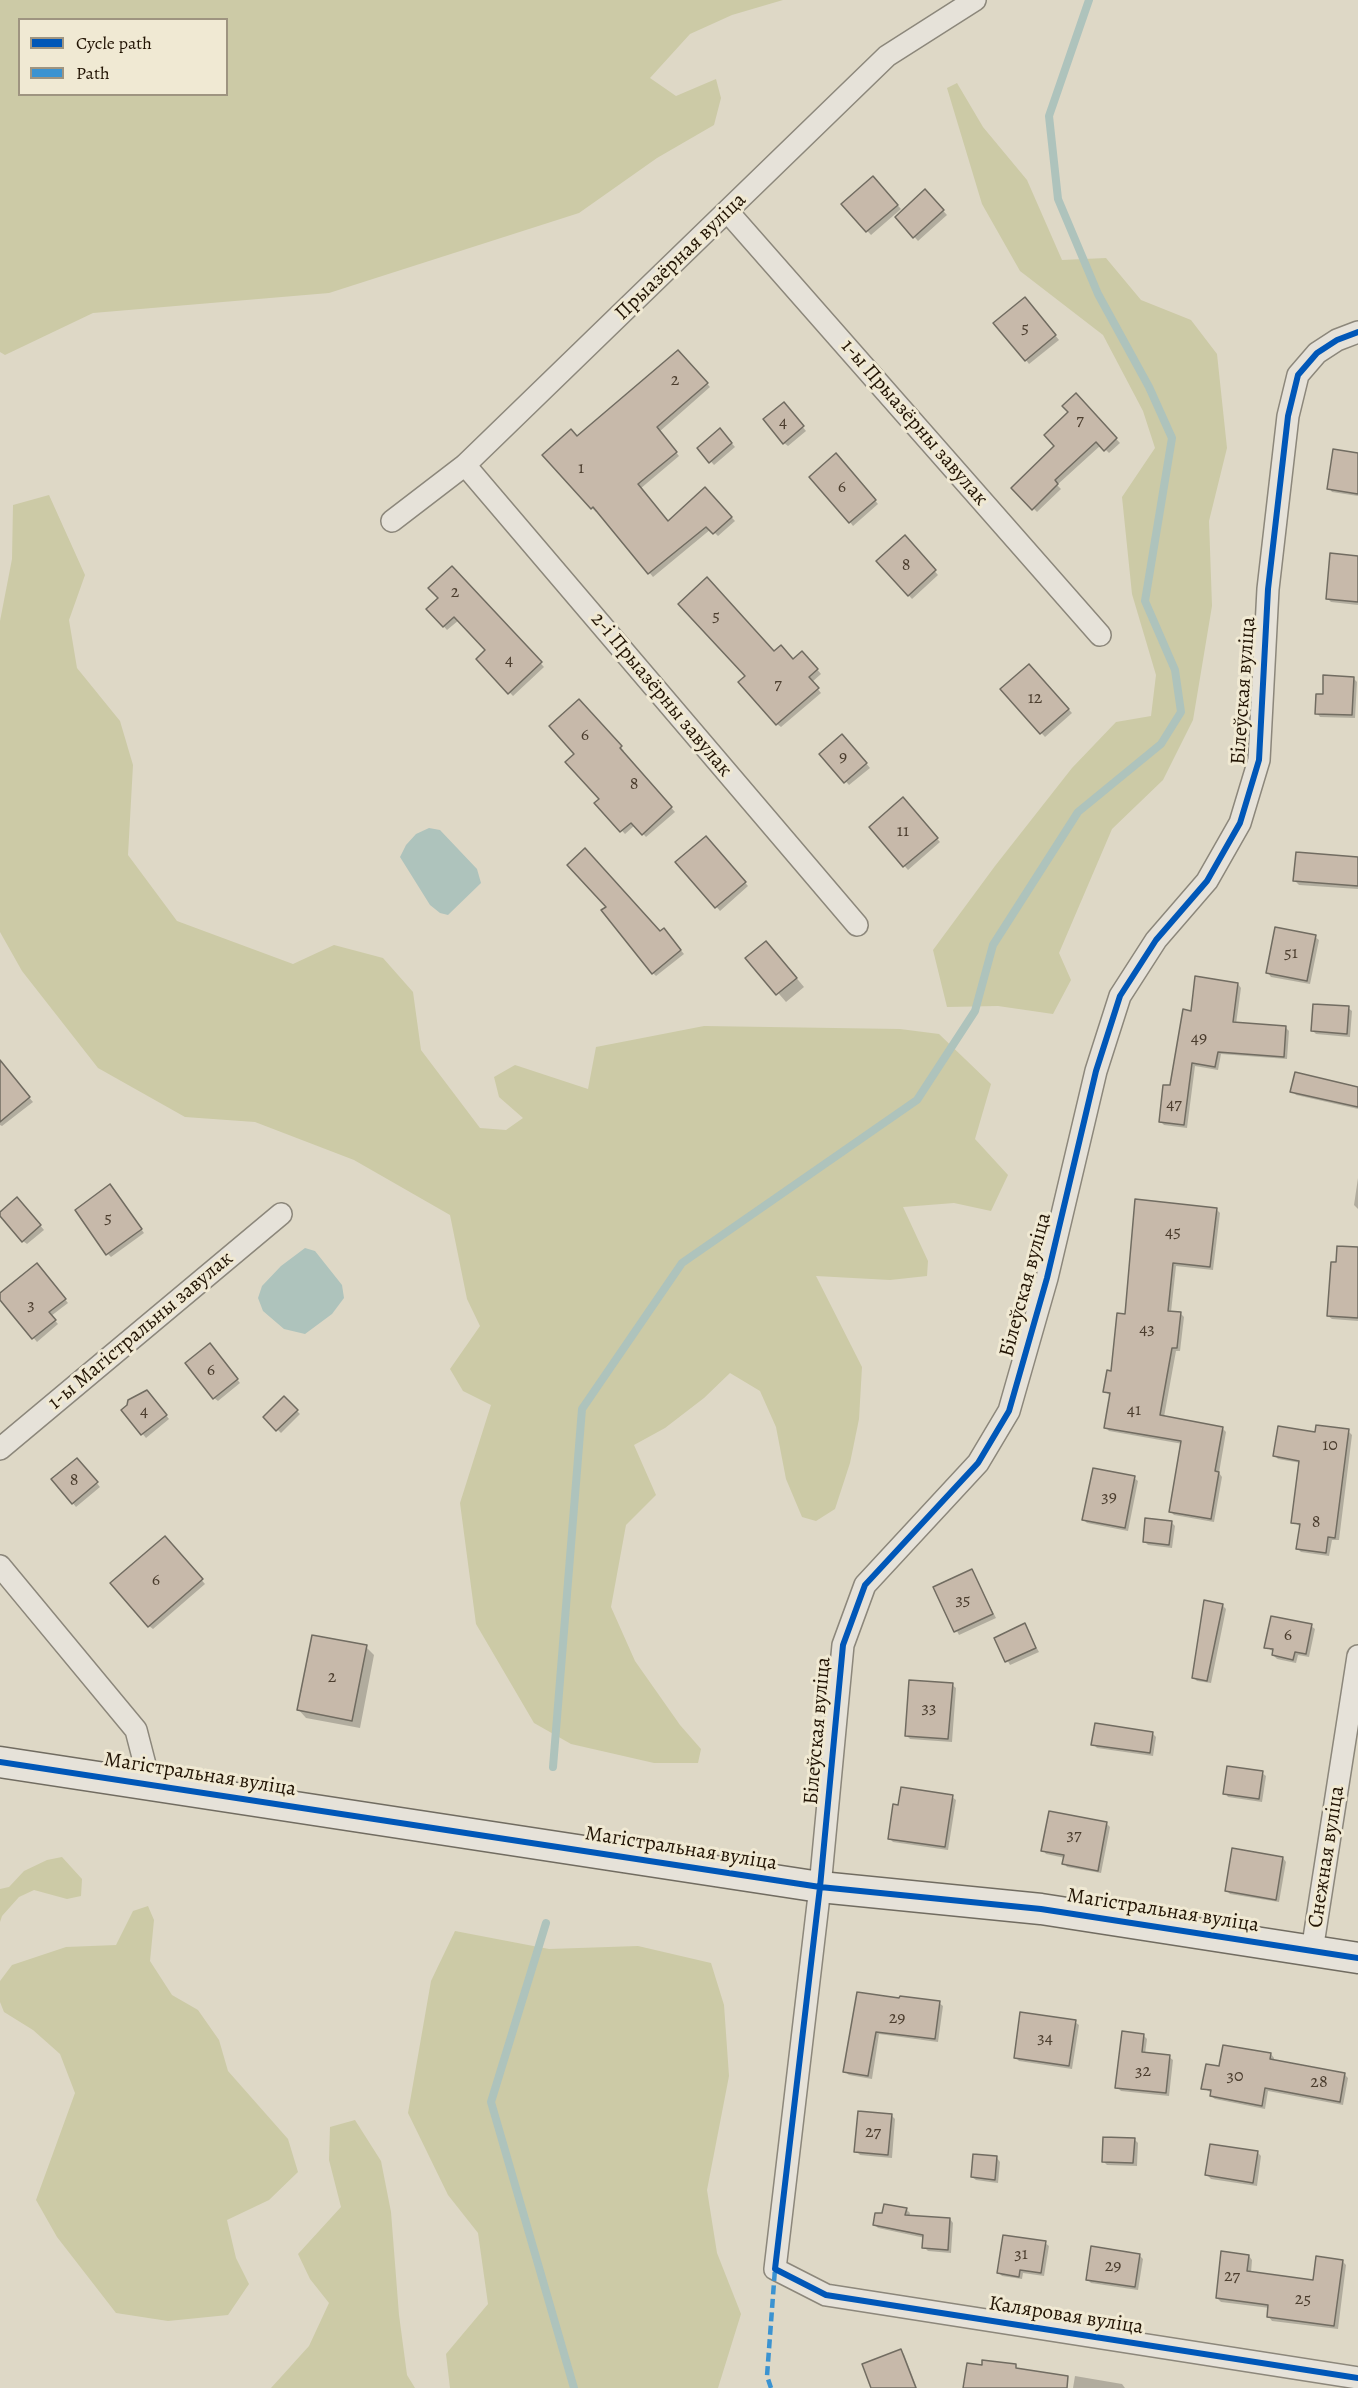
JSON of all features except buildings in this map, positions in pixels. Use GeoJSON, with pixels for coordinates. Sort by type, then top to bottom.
{"type":"FeatureCollection","features":[{"type":"Feature","properties":{"kind":"street","name":"Прыазёрная вуліца"},"geometry":{"type":"LineString","coordinates":[[392,521],[465,465],[887,56],[975,0]]}},
{"type":"Feature","properties":{"kind":"street","name":"1-ы Прыазёрны завулак"},"geometry":{"type":"LineString","coordinates":[[728,212],[1100,635]]}},
{"type":"Feature","properties":{"kind":"street","name":"Білеўская вуліца"},"geometry":{"type":"LineString","coordinates":[[775,2269],[820,1887],[843,1645],[865,1585],[978,1463],[1009,1411],[1047,1278],[1096,1071],[1120,996],[1156,940],[1207,881],[1240,823],[1259,760],[1268,589],[1288,416],[1298,375],[1317,353],[1337,340],[1358,332]]}},
{"type":"Feature","properties":{"kind":"street","name":"2-і Прыазёрны завулак"},"geometry":{"type":"LineString","coordinates":[[465,465],[857,925]]}},
{"type":"Feature","properties":{"kind":"street","name":"1-ы Магістральны завулак"},"geometry":{"type":"LineString","coordinates":[[0,1449],[281,1214]]}},
{"type":"Feature","properties":{"kind":"street"},"geometry":{"type":"LineString","coordinates":[[0,1566],[136,1730],[150,1784]]}},
{"type":"Feature","properties":{"kind":"street","name":"Снежная вуліца"},"geometry":{"type":"LineString","coordinates":[[1312,1951],[1358,1656]]}},
{"type":"Feature","properties":{"kind":"street","name":"Магістральная вуліца"},"geometry":{"type":"LineString","coordinates":[[0,1762],[820,1887],[1041,1909],[1358,1958]]}},
{"type":"Feature","properties":{"kind":"street","name":"Каляровая вуліца"},"geometry":{"type":"LineString","coordinates":[[775,2269],[826,2295],[1358,2378]]}},
{"type":"Feature","properties":{"kind":"shaded area"},"geometry":{"type":"Polygon","coordinates":[[[0,0],[783,0],[732,15],[690,34],[650,78],[676,96],[716,79],[721,98],[714,125],[657,158],[579,213],[329,293],[93,313],[5,355],[0,352],[0,0]]]}},
{"type":"Feature","properties":{"kind":"shaded area"},"geometry":{"type":"Polygon","coordinates":[[[957,83],[983,127],[1027,180],[1062,260],[1106,258],[1141,300],[1191,320],[1217,354],[1227,448],[1209,521],[1212,606],[1193,720],[1163,780],[1112,829],[1059,953],[1071,980],[1053,1014],[998,1006],[947,1007],[933,950],[1072,768],[1116,722],[1151,716],[1156,675],[1132,594],[1122,497],[1155,448],[1143,411],[1103,335],[1020,271],[982,204],[947,88],[957,83]]]}},
{"type":"Feature","properties":{"kind":"shaded area"},"geometry":{"type":"Polygon","coordinates":[[[49,495],[85,575],[69,620],[77,668],[120,721],[133,765],[128,855],[177,921],[293,964],[334,945],[383,958],[413,992],[421,1050],[480,1128],[506,1130],[523,1118],[499,1097],[494,1077],[515,1065],[588,1089],[596,1047],[704,1026],[900,1029],[939,1034],[991,1084],[975,1139],[1008,1175],[991,1211],[954,1203],[903,1207],[928,1261],[927,1276],[890,1280],[816,1276],[862,1367],[859,1419],[850,1463],[835,1509],[816,1521],[802,1517],[786,1479],[776,1427],[760,1391],[730,1373],[704,1398],[665,1428],[634,1445],[656,1495],[626,1525],[611,1607],[635,1661],[680,1725],[701,1749],[698,1763],[654,1763],[571,1744],[534,1723],[476,1624],[460,1503],[491,1405],[463,1391],[450,1369],[480,1326],[467,1299],[450,1215],[354,1160],[255,1122],[185,1117],[98,1068],[22,971],[0,932],[0,621],[12,559],[13,505],[49,495]]]}},
{"type":"Feature","properties":{"kind":"shaded area"},"geometry":{"type":"Polygon","coordinates":[[[62,1857],[82,1879],[81,1896],[67,1899],[34,1890],[19,1897],[2,1916],[0,1922],[0,1889],[9,1887],[24,1871],[47,1860],[62,1857]]]}},
{"type":"Feature","properties":{"kind":"shaded area"},"geometry":{"type":"Polygon","coordinates":[[[148,1906],[154,1920],[150,1961],[172,1995],[198,2010],[219,2040],[228,2071],[288,2139],[298,2172],[269,2200],[227,2220],[236,2258],[249,2284],[228,2315],[168,2321],[116,2313],[57,2237],[36,2200],[75,2093],[60,2054],[33,2030],[4,2012],[0,2002],[0,1981],[12,1965],[66,1947],[116,1945],[133,1911],[148,1906]]]}},
{"type":"Feature","properties":{"kind":"shaded area"},"geometry":{"type":"Polygon","coordinates":[[[455,1931],[549,1949],[638,1946],[711,1963],[724,2005],[729,2076],[707,2190],[717,2253],[741,2314],[718,2388],[450,2388],[446,2354],[488,2304],[478,2233],[448,2195],[408,2113],[431,1981],[455,1931]]]}},
{"type":"Feature","properties":{"kind":"shaded area"},"geometry":{"type":"Polygon","coordinates":[[[355,2120],[381,2161],[391,2212],[399,2315],[407,2375],[415,2388],[271,2388],[309,2346],[329,2303],[310,2279],[298,2254],[341,2207],[329,2160],[330,2127],[355,2120]]]}},
{"type":"Feature","properties":{"kind":"water"},"geometry":{"type":"Polygon","coordinates":[[[429,828],[440,830],[477,869],[481,883],[448,915],[440,913],[430,905],[400,857],[406,845],[416,834],[429,828]]]}},
{"type":"Feature","properties":{"kind":"water"},"geometry":{"type":"Polygon","coordinates":[[[305,1248],[315,1251],[342,1285],[344,1298],[332,1314],[305,1334],[284,1329],[263,1311],[258,1298],[262,1286],[281,1266],[305,1248]]]}},
{"type":"Feature","properties":{"kind":"waterway"},"geometry":{"type":"LineString","coordinates":[[553,1767],[582,1409],[682,1263],[917,1100],[975,1011],[993,945],[1078,812],[1161,744],[1181,712],[1175,670],[1145,601],[1172,438],[1149,387],[1098,294],[1058,199],[1049,116],[1089,0]]}},
{"type":"Feature","properties":{"kind":"waterway"},"geometry":{"type":"LineString","coordinates":[[546,1923],[491,2102],[574,2388]]}},
{"type":"Feature","properties":{"kind":"marked path"},"geometry":{"type":"LineString","coordinates":[[771,2388],[767,2376],[775,2269]]}},
{"type":"Feature","properties":{"kind":"cycle path"},"geometry":{"type":"LineString","coordinates":[[1358,332],[1337,340],[1317,353],[1298,375],[1288,416],[1268,589],[1259,760],[1240,823],[1207,881],[1156,940],[1120,996],[1096,1071],[1047,1278],[1009,1411],[978,1463],[865,1585],[843,1645],[820,1887],[775,2269],[826,2295],[1358,2378]]}},
{"type":"Feature","properties":{"kind":"cycle path"},"geometry":{"type":"LineString","coordinates":[[0,1762],[820,1887],[1041,1909],[1358,1958]]}}]}
